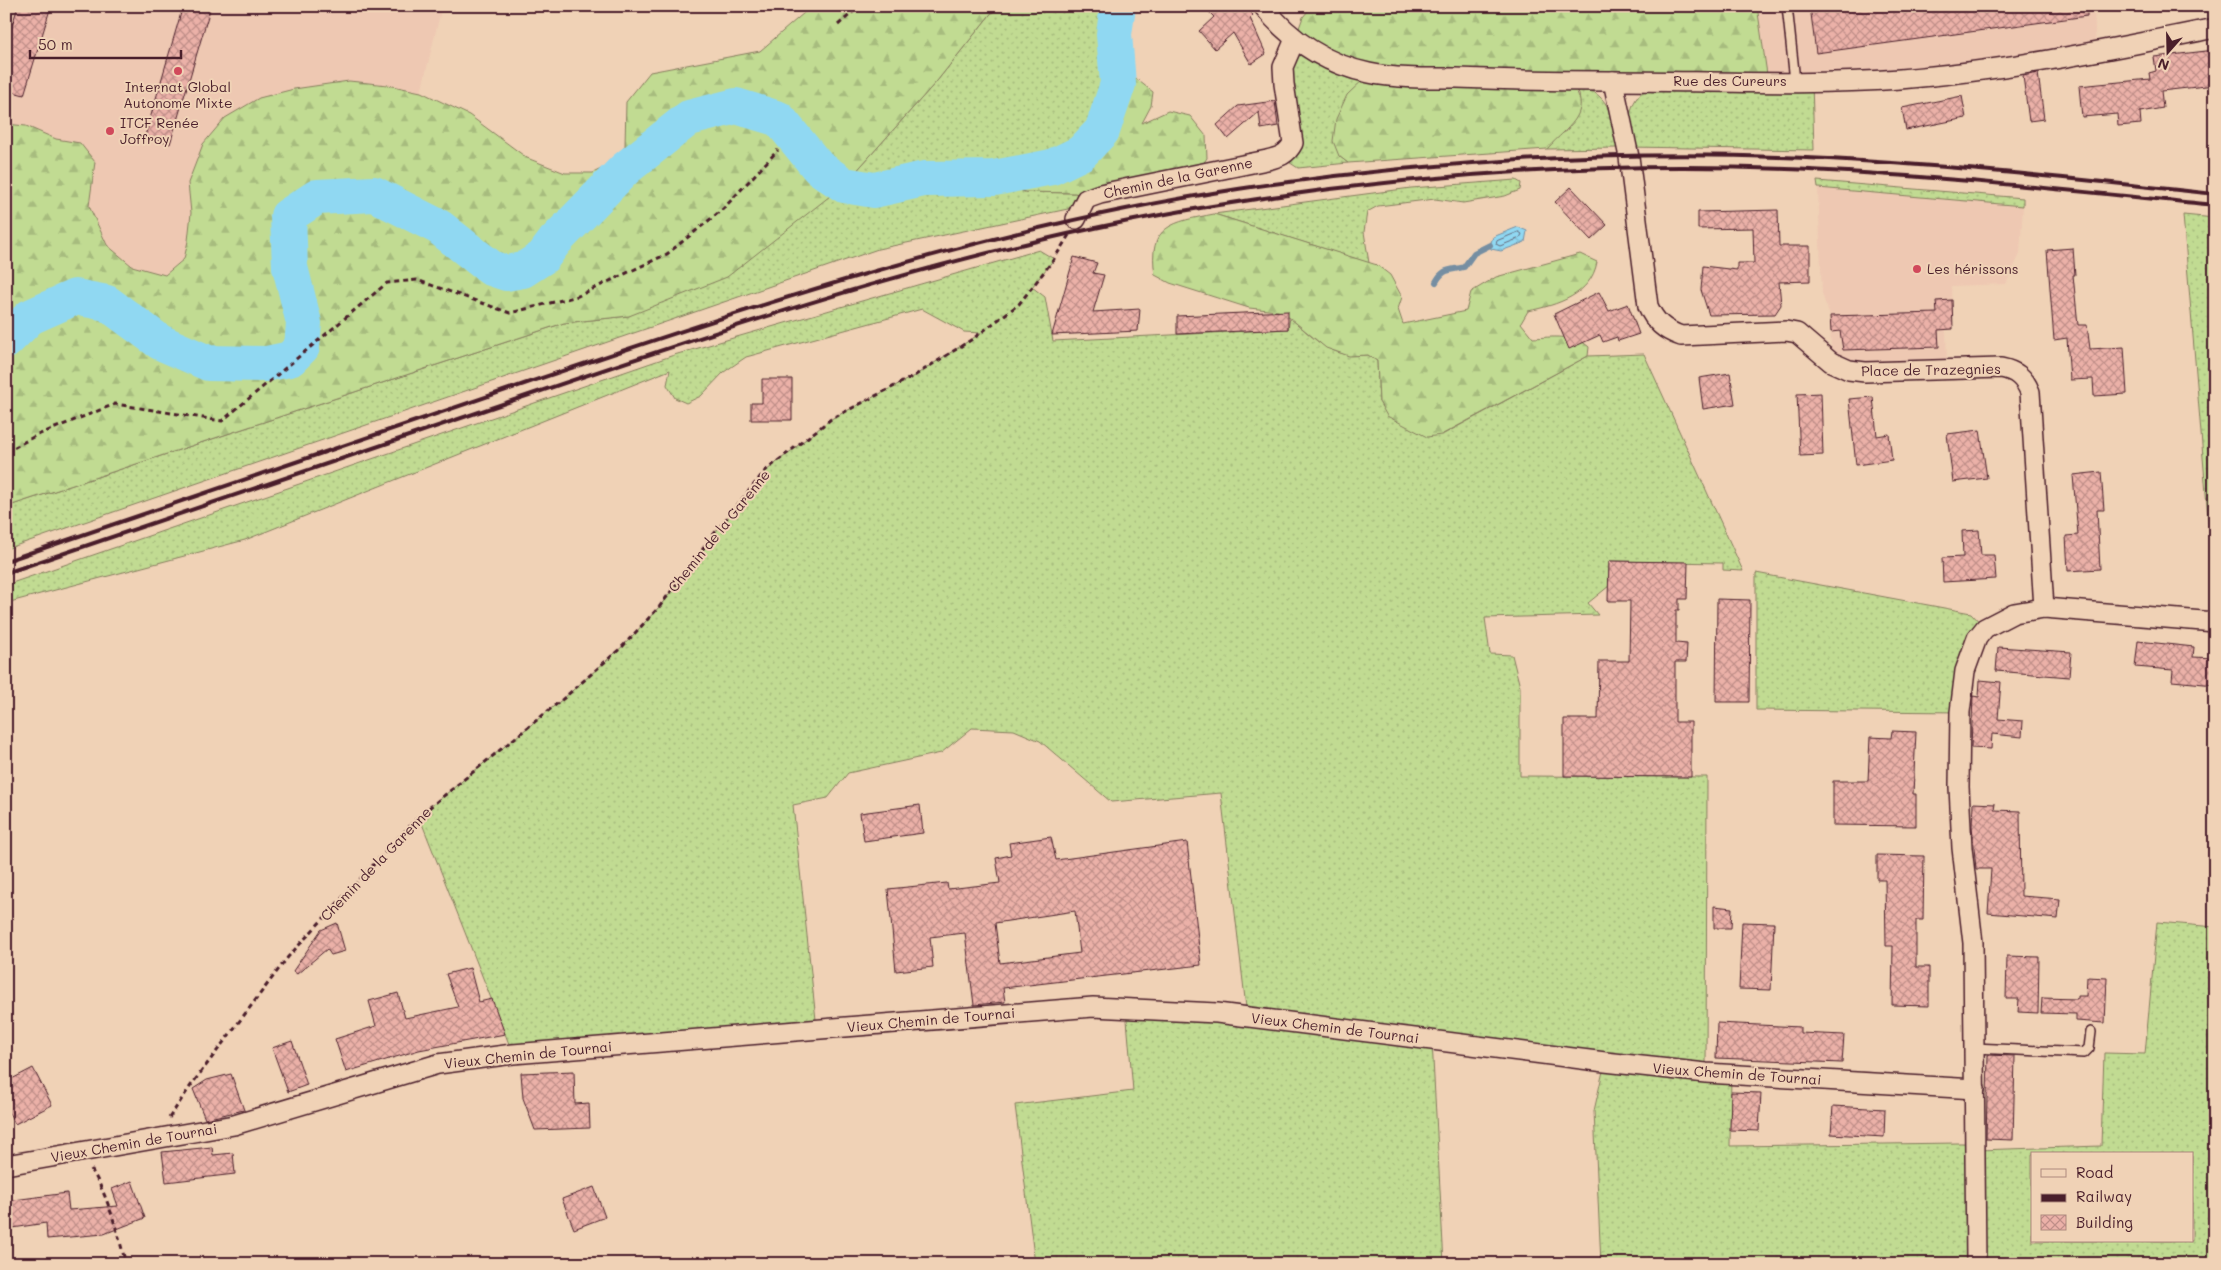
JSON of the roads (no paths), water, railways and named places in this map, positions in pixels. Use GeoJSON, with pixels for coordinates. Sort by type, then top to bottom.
{"type":"FeatureCollection","features":[{"type":"Feature","properties":{"kind":"street","name":"Rue des Cureurs"},"geometry":{"type":"LineString","coordinates":[[1263,6],[1295,39],[1333,62],[1370,74],[1424,78],[1613,81],[1898,79],[1958,73],[2087,54],[2215,28]]}},
{"type":"Feature","properties":{"kind":"street","name":"Chemin de la Garenne"},"geometry":{"type":"LineString","coordinates":[[1076,219],[1086,200],[1100,194],[1281,157],[1290,150],[1293,143],[1283,68],[1295,39]]}},
{"type":"Feature","properties":{"kind":"street","name":"Place de Trazegnies"},"geometry":{"type":"LineString","coordinates":[[1613,81],[1629,157],[1648,306],[1652,316],[1660,325],[1670,332],[1681,336],[1771,331],[1797,333],[1831,362],[1848,370],[1865,372],[2001,368],[2019,374],[2026,382],[2030,392],[2044,608]]}},
{"type":"Feature","properties":{"kind":"street"},"geometry":{"type":"LineString","coordinates":[[1976,1264],[1973,942],[1962,848],[1960,712],[1965,671],[1976,638],[1985,628],[2014,613],[2044,608],[2215,622]]}},
{"type":"Feature","properties":{"kind":"street","name":"Vieux Chemin de Tournai"},"geometry":{"type":"LineString","coordinates":[[6,1164],[234,1125],[438,1064],[481,1058],[1093,1007],[1217,1012],[1620,1064],[1696,1072],[1975,1089]]}},
{"type":"Feature","properties":{"kind":"lane"},"geometry":{"type":"LineString","coordinates":[[1787,6],[1795,81]]}},
{"type":"Feature","properties":{"kind":"lane"},"geometry":{"type":"LineString","coordinates":[[1974,1048],[2084,1053],[2089,1048],[2091,1032]]}},
{"type":"Feature","properties":{"kind":"water"},"geometry":{"type":"Polygon","coordinates":[[[1106,6],[1122,6],[1121,38],[1126,71],[1112,70],[1106,6]]]}},
{"type":"Feature","properties":{"kind":"water"},"geometry":{"type":"Polygon","coordinates":[[[1518,227],[1527,231],[1525,242],[1501,251],[1491,249],[1490,245],[1493,237],[1518,227]]]}},
{"type":"Feature","properties":{"kind":"waterway"},"geometry":{"type":"LineString","coordinates":[[6,341],[30,317],[75,297],[107,303],[160,342],[208,363],[266,364],[290,359],[302,347],[304,323],[290,267],[288,216],[317,197],[374,194],[439,227],[491,268],[506,273],[523,270],[543,257],[555,241],[625,169],[689,118],[736,106],[779,119],[818,167],[844,185],[874,190],[924,179],[994,178],[1052,167],[1081,153],[1102,131],[1118,84],[1114,34],[1118,6]]}},
{"type":"Feature","properties":{"kind":"waterway"},"geometry":{"type":"LineString","coordinates":[[1436,282],[1448,270],[1464,267],[1474,253],[1490,245]]}},
{"type":"Feature","properties":{"kind":"railway"},"geometry":{"type":"LineString","coordinates":[[6,561],[612,354],[788,297],[965,246],[1055,224],[1146,205],[1238,189],[1311,179],[1459,164],[1533,159],[1681,155],[1829,159],[1926,165],[2215,194]]}},
{"type":"Feature","properties":{"kind":"railway"},"geometry":{"type":"LineString","coordinates":[[6,573],[795,307],[970,257],[1148,217],[1238,202],[1385,183],[1459,176],[1533,171],[1681,167],[1829,171],[1926,177],[2215,205]]}},
{"type":"Feature","properties":{"kind":"place","name":"Internat Global Autonome Mixte"},"geometry":{"type":"Point","coordinates":[178,71]}},
{"type":"Feature","properties":{"kind":"place","name":"ITCF Renée Joffroy"},"geometry":{"type":"Point","coordinates":[110,131]}},
{"type":"Feature","properties":{"kind":"place","name":"Les hérissons"},"geometry":{"type":"Point","coordinates":[1917,269]}}]}
